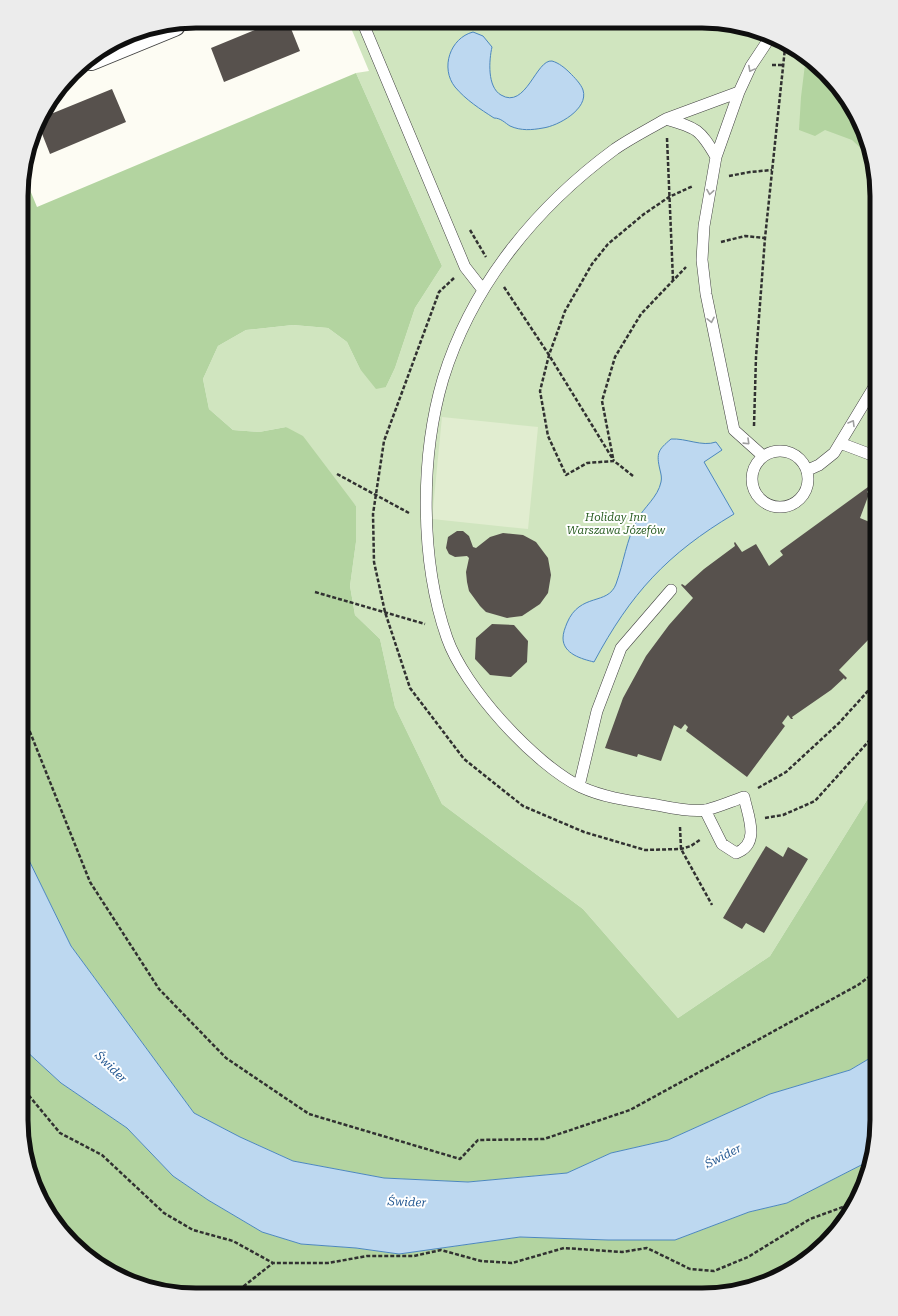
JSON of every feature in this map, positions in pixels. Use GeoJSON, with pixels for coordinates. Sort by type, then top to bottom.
{"type":"FeatureCollection","features":[{"type":"Feature","properties":{"kind":"street"},"geometry":{"type":"LineString","coordinates":[[115,49],[150,35]]}},
{"type":"Feature","properties":{"kind":"lane"},"geometry":{"type":"LineString","coordinates":[[365,28],[465,267],[483,290]]}},
{"type":"Feature","properties":{"kind":"lane"},"geometry":{"type":"LineString","coordinates":[[763,456],[734,430],[706,294],[703,254],[704,226],[716,157],[739,92],[751,66],[767,42]]}},
{"type":"Feature","properties":{"kind":"lane"},"geometry":{"type":"LineString","coordinates":[[705,810],[722,844],[736,853],[744,850],[750,843],[752,834],[744,797],[705,810],[677,808],[603,796],[579,786],[555,771],[500,720],[467,678],[448,641],[436,601],[425,495],[431,439],[443,380],[463,329],[483,290],[506,255],[557,196],[616,148],[666,119],[739,92]]}},
{"type":"Feature","properties":{"kind":"lane"},"geometry":{"type":"LineString","coordinates":[[666,119],[692,126],[704,135],[716,157]]}},
{"type":"Feature","properties":{"kind":"lane"},"geometry":{"type":"LineString","coordinates":[[808,470],[819,465],[834,453],[870,394]]}},
{"type":"Feature","properties":{"kind":"lane"},"geometry":{"type":"LineString","coordinates":[[840,443],[870,454]]}},
{"type":"Feature","properties":{"kind":"lane"},"geometry":{"type":"LineString","coordinates":[[776,451],[789,452],[800,459],[808,470],[809,484],[803,497],[792,505],[778,508],[765,504],[755,494],[752,480],[754,466],[763,456],[776,451]]}},
{"type":"Feature","properties":{"kind":"lane"},"geometry":{"type":"LineString","coordinates":[[579,786],[597,711],[621,648],[672,590]]}},
{"type":"Feature","properties":{"kind":"path"},"geometry":{"type":"LineString","coordinates":[[753,448],[756,357],[772,170],[784,50]]}},
{"type":"Feature","properties":{"kind":"path"},"geometry":{"type":"LineString","coordinates":[[666,119],[674,280]]}},
{"type":"Feature","properties":{"kind":"path"},"geometry":{"type":"LineString","coordinates":[[614,460],[587,463],[566,475],[548,436],[540,391],[549,355],[565,311],[592,264],[608,244],[625,228],[669,197],[691,187],[750,172],[772,170]]}},
{"type":"Feature","properties":{"kind":"path"},"geometry":{"type":"LineString","coordinates":[[633,476],[614,460],[602,401],[615,357],[641,314],[684,268],[724,240],[745,236],[766,238]]}},
{"type":"Feature","properties":{"kind":"path"},"geometry":{"type":"LineString","coordinates":[[465,267],[439,292],[384,441],[373,514],[374,562],[385,612],[410,688],[464,759],[523,806],[584,832]]}},
{"type":"Feature","properties":{"kind":"path"},"geometry":{"type":"LineString","coordinates":[[337,474],[427,523]]}},
{"type":"Feature","properties":{"kind":"path"},"geometry":{"type":"LineString","coordinates":[[316,592],[445,630]]}},
{"type":"Feature","properties":{"kind":"path"},"geometry":{"type":"LineString","coordinates":[[744,797],[786,772],[839,723],[870,689]]}},
{"type":"Feature","properties":{"kind":"path"},"geometry":{"type":"LineString","coordinates":[[28,730],[90,882],[159,989],[226,1058],[309,1114],[460,1158],[478,1140],[544,1139],[630,1110],[858,985],[870,976]]}},
{"type":"Feature","properties":{"kind":"path"},"geometry":{"type":"LineString","coordinates":[[677,808],[681,849],[712,905]]}},
{"type":"Feature","properties":{"kind":"path"},"geometry":{"type":"LineString","coordinates":[[28,1094],[60,1133],[102,1154],[164,1213],[193,1230],[233,1240],[273,1262],[328,1263],[367,1256],[414,1256],[441,1250],[481,1261],[512,1263],[564,1248],[622,1252],[647,1248],[690,1269],[714,1271],[748,1257],[810,1219],[845,1207]]}},
{"type":"Feature","properties":{"kind":"path"},"geometry":{"type":"LineString","coordinates":[[241,1288],[273,1262]]}},
{"type":"Feature","properties":{"kind":"green space","name":"Holiday Inn Warszawa Józefów"},"geometry":{"type":"Polygon","coordinates":[[[351,28],[724,29],[756,37],[776,45],[795,56],[813,70],[821,77],[842,103],[853,122],[861,142],[867,164],[870,185],[870,795],[770,956],[678,1018],[583,909],[442,804],[395,707],[380,639],[355,615],[350,586],[356,542],[356,506],[286,427],[259,432],[233,430],[209,409],[203,379],[218,346],[246,330],[293,325],[328,328],[347,342],[360,369],[386,387],[395,368],[415,308],[442,266],[356,73],[369,71],[351,28]]]}},
{"type":"Feature","properties":{"kind":"green space"},"geometry":{"type":"Polygon","coordinates":[[[805,64],[821,77],[842,103],[853,122],[863,151],[852,140],[825,130],[815,136],[799,130],[805,64]]]}},
{"type":"Feature","properties":{"kind":"green space"},"geometry":{"type":"Polygon","coordinates":[[[356,73],[442,266],[415,308],[395,368],[386,387],[376,389],[360,369],[347,342],[328,328],[293,325],[246,330],[218,346],[203,379],[209,409],[233,430],[259,432],[286,427],[303,436],[356,506],[356,542],[350,586],[355,615],[380,639],[395,707],[442,804],[583,909],[678,1018],[770,956],[870,795],[870,1058],[850,1070],[770,1094],[668,1140],[611,1153],[567,1173],[468,1182],[384,1178],[293,1161],[240,1137],[194,1113],[71,946],[28,858],[28,185],[37,207],[356,73]]]}},
{"type":"Feature","properties":{"kind":"green space"},"geometry":{"type":"Polygon","coordinates":[[[442,417],[538,427],[528,529],[432,519],[442,417]]]}},
{"type":"Feature","properties":{"kind":"green space"},"geometry":{"type":"Polygon","coordinates":[[[28,1053],[61,1083],[127,1128],[173,1176],[208,1200],[262,1232],[301,1244],[356,1248],[399,1254],[520,1237],[608,1240],[675,1240],[749,1212],[787,1203],[864,1164],[853,1194],[842,1213],[821,1239],[795,1260],[776,1271],[756,1279],[724,1287],[174,1287],[142,1279],[122,1271],[103,1260],[77,1239],[56,1213],[45,1194],[37,1174],[29,1142],[28,1053]]]}},
{"type":"Feature","properties":{"kind":"water"},"geometry":{"type":"Polygon","coordinates":[[[473,32],[483,36],[492,47],[490,59],[491,80],[496,91],[501,95],[510,98],[517,96],[524,90],[546,63],[552,61],[566,69],[581,85],[584,97],[577,110],[564,120],[549,127],[531,130],[518,129],[494,118],[468,100],[455,87],[448,71],[448,63],[453,47],[458,40],[473,32]]]}},
{"type":"Feature","properties":{"kind":"water"},"geometry":{"type":"Polygon","coordinates":[[[671,439],[705,444],[716,442],[722,450],[704,462],[734,514],[689,544],[653,577],[622,615],[594,662],[574,655],[566,648],[564,644],[563,634],[567,623],[579,607],[607,595],[612,591],[616,584],[633,528],[640,515],[654,497],[661,482],[658,460],[659,452],[671,439]]]}},
{"type":"Feature","properties":{"kind":"water","name":"Świder"},"geometry":{"type":"Polygon","coordinates":[[[28,858],[71,946],[194,1113],[240,1137],[293,1161],[384,1178],[468,1182],[567,1173],[611,1153],[668,1140],[770,1094],[850,1070],[870,1058],[870,1131],[864,1164],[787,1203],[749,1212],[675,1240],[608,1240],[520,1237],[399,1254],[356,1248],[301,1244],[262,1232],[208,1200],[173,1176],[127,1128],[61,1083],[28,1053],[28,858]]]}},
{"type":"Feature","properties":{"kind":"building"},"geometry":{"type":"Polygon","coordinates":[[[260,28],[291,28],[300,51],[224,82],[211,48],[260,28]]]}},
{"type":"Feature","properties":{"kind":"building"},"geometry":{"type":"Polygon","coordinates":[[[112,89],[126,122],[50,154],[41,132],[49,115],[112,89]]]}},
{"type":"Feature","properties":{"kind":"building"},"geometry":{"type":"Polygon","coordinates":[[[868,487],[869,489],[867,492],[869,494],[860,518],[870,522],[870,638],[839,670],[847,678],[845,680],[844,678],[831,690],[792,717],[793,719],[791,719],[788,715],[782,723],[785,726],[747,777],[686,731],[688,727],[685,724],[681,729],[674,725],[661,761],[638,754],[637,757],[605,748],[623,698],[646,656],[669,625],[693,598],[681,585],[682,584],[685,586],[704,569],[735,546],[735,542],[742,552],[756,544],[769,566],[783,555],[780,551],[868,487]]]}},
{"type":"Feature","properties":{"kind":"building"},"geometry":{"type":"Polygon","coordinates":[[[457,531],[463,531],[469,536],[473,547],[476,548],[490,537],[503,533],[523,535],[536,542],[548,558],[551,575],[548,593],[540,604],[522,616],[507,618],[486,612],[469,591],[466,572],[469,558],[467,556],[455,557],[449,554],[446,548],[448,537],[457,531]]]}},
{"type":"Feature","properties":{"kind":"building"},"geometry":{"type":"Polygon","coordinates":[[[492,624],[514,625],[528,641],[527,662],[511,677],[490,675],[475,659],[476,638],[492,624]]]}},
{"type":"Feature","properties":{"kind":"building"},"geometry":{"type":"Polygon","coordinates":[[[766,846],[783,857],[788,847],[808,859],[764,933],[746,923],[742,929],[723,918],[766,846]]]}}]}
